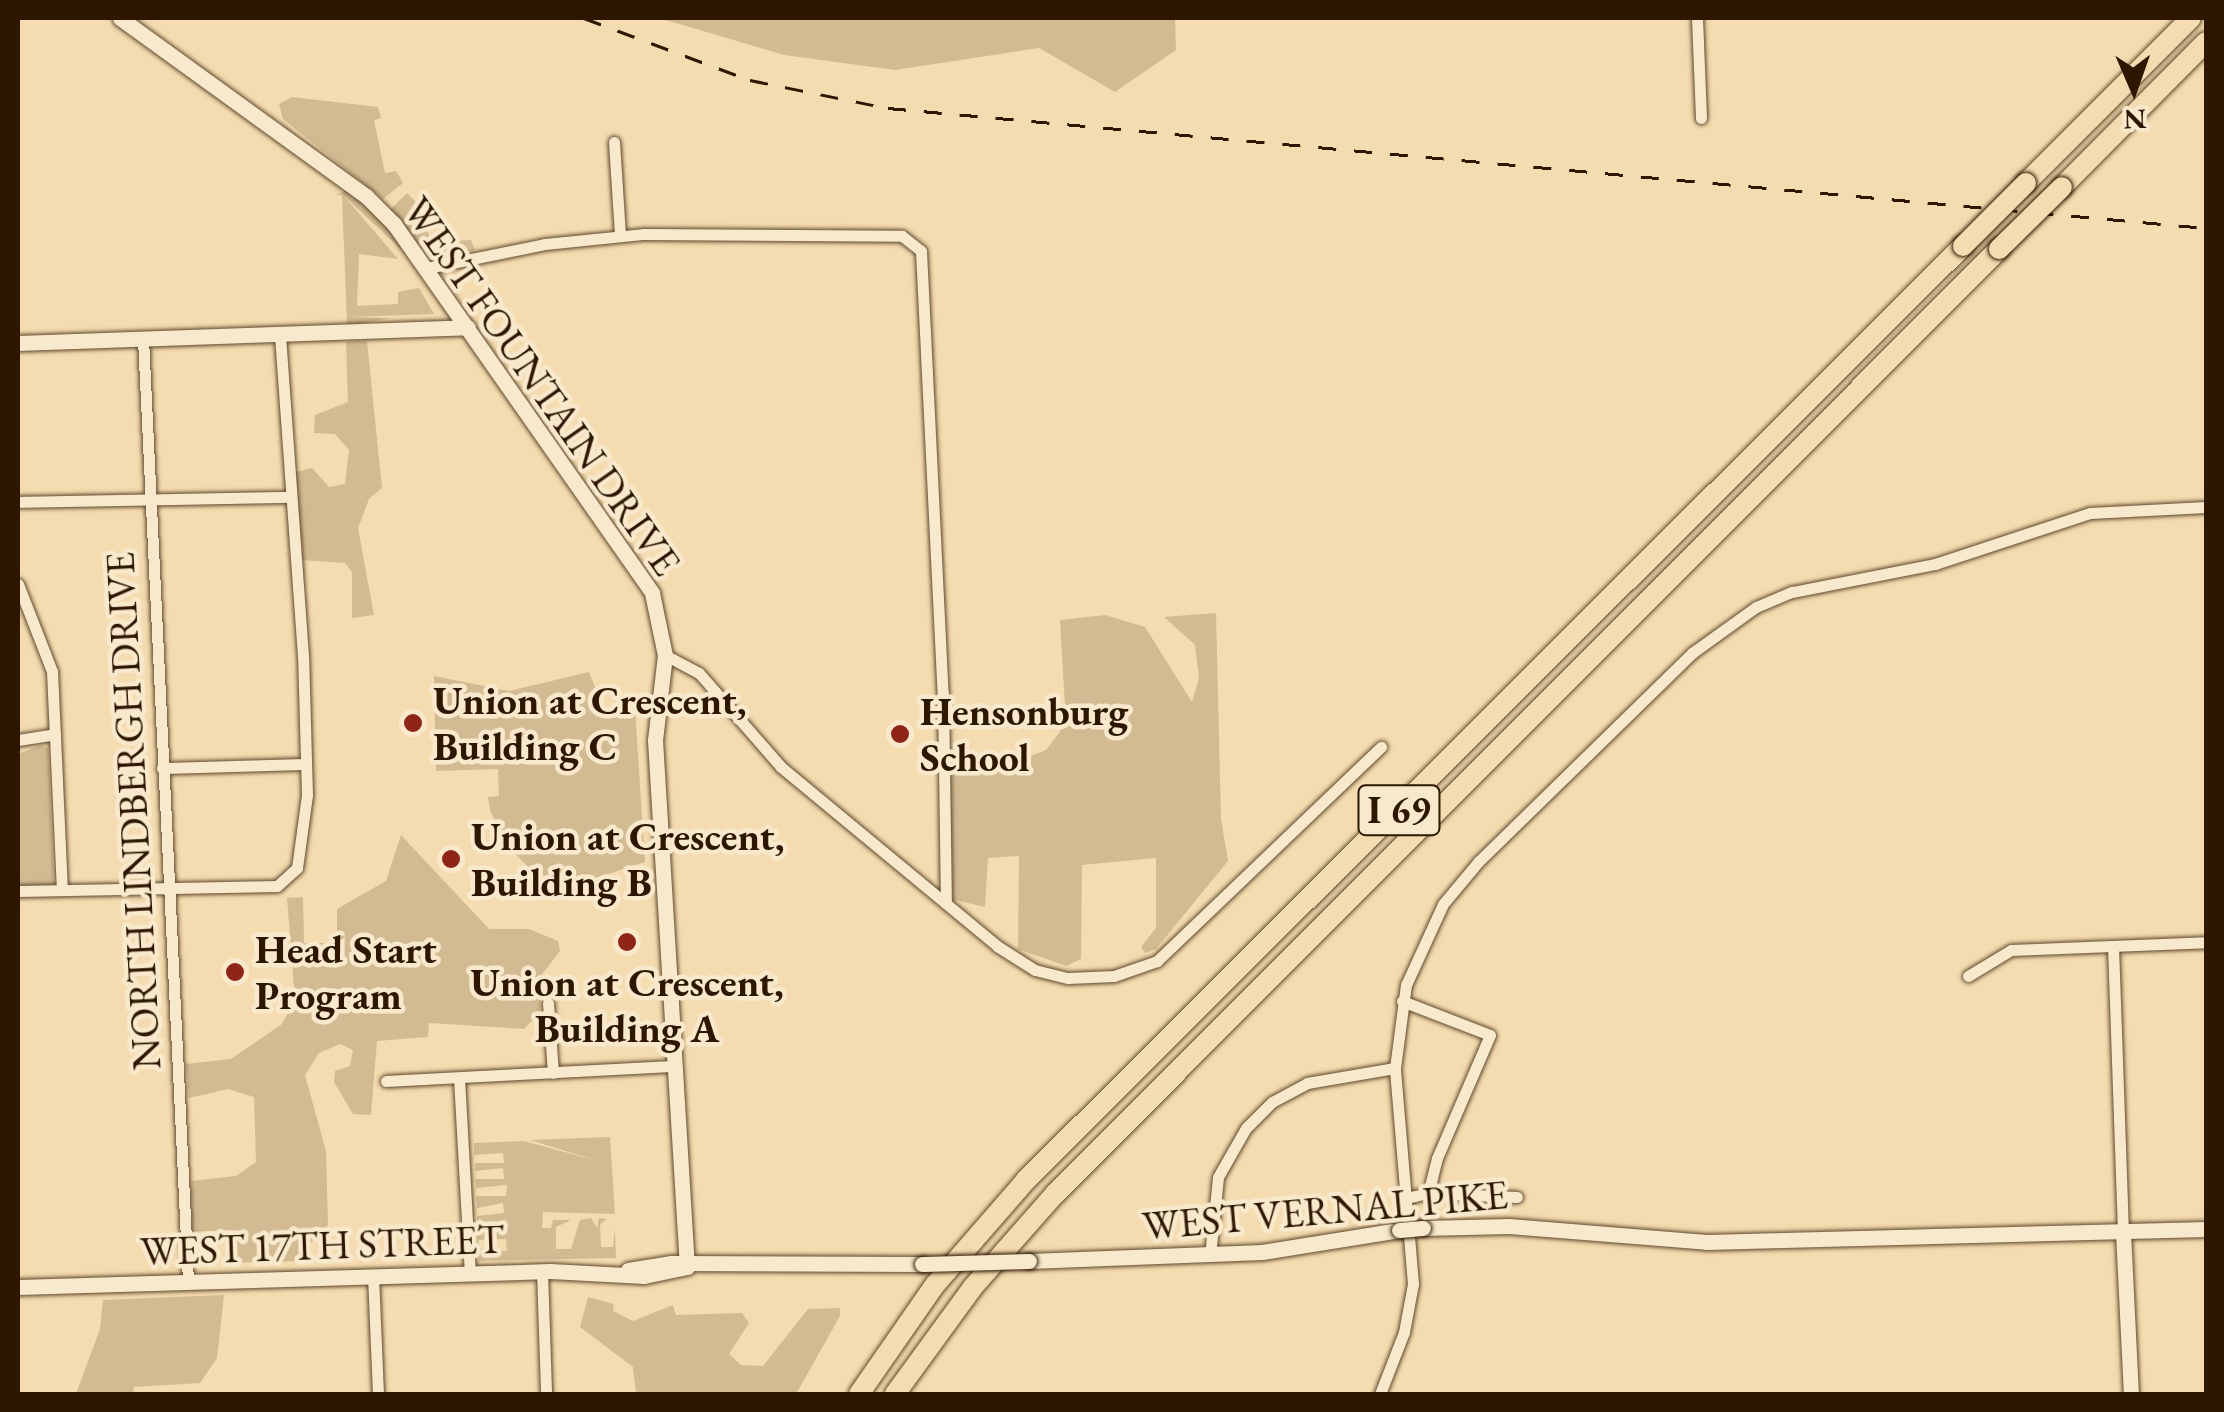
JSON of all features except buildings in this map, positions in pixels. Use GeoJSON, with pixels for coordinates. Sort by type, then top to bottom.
{"type":"FeatureCollection","features":[{"type":"Feature","properties":{"kind":"highway","name":"I 69"},"geometry":{"type":"LineString","coordinates":[[859,1394],[934,1286],[1026,1180],[2191,18]]}},
{"type":"Feature","properties":{"kind":"highway","name":"I 69"},"geometry":{"type":"LineString","coordinates":[[895,1394],[972,1286],[1054,1194],[2206,42]]}},
{"type":"Feature","properties":{"kind":"main road","name":"WEST FOUNTAIN DRIVE"},"geometry":{"type":"LineString","coordinates":[[120,18],[366,196],[427,268],[642,573],[657,605],[666,655],[654,729],[670,1066],[687,1268]]}},
{"type":"Feature","properties":{"kind":"main road"},"geometry":{"type":"LineString","coordinates":[[18,343],[468,327]]}},
{"type":"Feature","properties":{"kind":"main road","name":"WEST VERNAL PIKE"},"geometry":{"type":"LineString","coordinates":[[687,1268],[1210,1256],[1422,1228],[1524,1226],[1706,1242],[2206,1230]]}},
{"type":"Feature","properties":{"kind":"main road"},"geometry":{"type":"LineString","coordinates":[[2123,1232],[2131,1394]]}},
{"type":"Feature","properties":{"kind":"main road","name":"WEST 17TH STREET"},"geometry":{"type":"LineString","coordinates":[[18,1287],[628,1270],[643,1264],[687,1268]]}},
{"type":"Feature","properties":{"kind":"street"},"geometry":{"type":"LineString","coordinates":[[1698,18],[1701,118]]}},
{"type":"Feature","properties":{"kind":"street"},"geometry":{"type":"LineString","coordinates":[[614,142],[620,235]]}},
{"type":"Feature","properties":{"kind":"street"},"geometry":{"type":"LineString","coordinates":[[427,268],[620,235],[910,238],[921,251],[930,392],[946,903]]}},
{"type":"Feature","properties":{"kind":"street"},"geometry":{"type":"LineString","coordinates":[[18,892],[270,886],[290,879],[302,849],[306,764],[280,333]]}},
{"type":"Feature","properties":{"kind":"street","name":"NORTH LINDBERGH DRIVE"},"geometry":{"type":"LineString","coordinates":[[143,338],[188,1280]]}},
{"type":"Feature","properties":{"kind":"street"},"geometry":{"type":"LineString","coordinates":[[18,502],[288,497]]}},
{"type":"Feature","properties":{"kind":"street"},"geometry":{"type":"LineString","coordinates":[[1380,1394],[1412,1299],[1408,1198],[1395,1068],[1402,1001],[1418,949],[1468,872],[1662,676],[1756,607],[1827,582],[1963,557],[2090,513],[2206,507]]}},
{"type":"Feature","properties":{"kind":"street"},"geometry":{"type":"LineString","coordinates":[[18,584],[50,660],[62,888]]}},
{"type":"Feature","properties":{"kind":"street"},"geometry":{"type":"LineString","coordinates":[[18,617],[31,611]]}},
{"type":"Feature","properties":{"kind":"street"},"geometry":{"type":"LineString","coordinates":[[666,655],[708,680],[781,767],[946,903],[1035,970],[1077,978],[1131,971],[1169,952],[1381,747]]}},
{"type":"Feature","properties":{"kind":"street"},"geometry":{"type":"LineString","coordinates":[[18,740],[55,734]]}},
{"type":"Feature","properties":{"kind":"street"},"geometry":{"type":"LineString","coordinates":[[162,768],[306,764]]}},
{"type":"Feature","properties":{"kind":"street"},"geometry":{"type":"LineString","coordinates":[[1968,976],[2011,950],[2206,942]]}},
{"type":"Feature","properties":{"kind":"street"},"geometry":{"type":"LineString","coordinates":[[2113,946],[2123,1232]]}},
{"type":"Feature","properties":{"kind":"street"},"geometry":{"type":"LineString","coordinates":[[1402,1001],[1490,1035],[1436,1158],[1428,1193]]}},
{"type":"Feature","properties":{"kind":"street"},"geometry":{"type":"LineString","coordinates":[[548,1003],[553,1072]]}},
{"type":"Feature","properties":{"kind":"street"},"geometry":{"type":"LineString","coordinates":[[386,1081],[670,1066]]}},
{"type":"Feature","properties":{"kind":"street"},"geometry":{"type":"LineString","coordinates":[[1210,1256],[1222,1167],[1258,1115],[1307,1083],[1395,1068]]}},
{"type":"Feature","properties":{"kind":"street"},"geometry":{"type":"LineString","coordinates":[[459,1078],[470,1273]]}},
{"type":"Feature","properties":{"kind":"street"},"geometry":{"type":"LineString","coordinates":[[1408,1198],[1428,1193],[1517,1197]]}},
{"type":"Feature","properties":{"kind":"street"},"geometry":{"type":"LineString","coordinates":[[542,1272],[546,1394]]}},
{"type":"Feature","properties":{"kind":"street"},"geometry":{"type":"LineString","coordinates":[[373,1276],[378,1394]]}},
{"type":"Feature","properties":{"kind":"shaded area"},"geometry":{"type":"Polygon","coordinates":[[[659,18],[1175,18],[1176,50],[1115,92],[1039,48],[895,70],[784,55],[659,18]]]}},
{"type":"Feature","properties":{"kind":"shaded area"},"geometry":{"type":"Polygon","coordinates":[[[292,97],[378,107],[381,118],[374,120],[385,173],[396,171],[403,183],[383,199],[283,119],[279,104],[292,97]]]}},
{"type":"Feature","properties":{"kind":"shaded area"},"geometry":{"type":"Polygon","coordinates":[[[347,190],[381,217],[405,253],[344,196],[398,259],[359,254],[357,306],[398,304],[398,292],[419,288],[434,314],[349,317],[390,318],[347,326],[342,195],[336,195],[347,190]]]}},
{"type":"Feature","properties":{"kind":"shaded area"},"geometry":{"type":"Polygon","coordinates":[[[407,193],[433,220],[427,231],[433,243],[471,240],[475,250],[429,257],[390,210],[407,193]]]}},
{"type":"Feature","properties":{"kind":"shaded area"},"geometry":{"type":"Polygon","coordinates":[[[367,341],[382,488],[369,499],[358,528],[374,615],[352,618],[352,572],[345,563],[300,560],[296,472],[312,468],[329,487],[345,484],[349,450],[335,434],[314,433],[315,415],[348,402],[346,342],[367,341]]]}},
{"type":"Feature","properties":{"kind":"shaded area"},"geometry":{"type":"Polygon","coordinates":[[[1216,613],[1221,819],[1228,861],[1156,949],[1145,953],[1141,947],[1156,928],[1156,858],[1082,865],[1081,959],[1066,966],[1018,949],[1019,856],[988,858],[985,907],[947,898],[951,771],[1020,760],[1046,750],[1060,732],[1065,706],[1060,620],[1105,615],[1145,627],[1192,702],[1199,678],[1195,645],[1164,617],[1216,613]]]}},
{"type":"Feature","properties":{"kind":"shaded area"},"geometry":{"type":"Polygon","coordinates":[[[589,672],[604,710],[635,709],[645,862],[565,888],[530,869],[505,843],[488,797],[499,796],[498,769],[436,771],[434,676],[509,691],[589,672]]]}},
{"type":"Feature","properties":{"kind":"shaded area"},"geometry":{"type":"Polygon","coordinates":[[[41,745],[48,748],[54,885],[18,886],[18,754],[41,745]]]}},
{"type":"Feature","properties":{"kind":"shaded area"},"geometry":{"type":"Polygon","coordinates":[[[401,835],[489,929],[529,929],[558,941],[560,951],[543,973],[540,1013],[524,1029],[429,1023],[428,1037],[377,1041],[371,1115],[353,1114],[334,1082],[335,1071],[350,1066],[353,1050],[340,1044],[319,1053],[305,1075],[326,1151],[328,1225],[310,1244],[306,1261],[230,1263],[232,1230],[192,1232],[191,1181],[236,1176],[256,1162],[254,1097],[228,1089],[189,1098],[186,1064],[231,1059],[282,1024],[295,1000],[287,898],[303,897],[304,943],[337,943],[337,909],[386,881],[401,835]]]}},
{"type":"Feature","properties":{"kind":"shaded area"},"geometry":{"type":"Polygon","coordinates":[[[610,1137],[615,1214],[543,1212],[542,1228],[551,1228],[553,1220],[571,1220],[556,1227],[556,1249],[571,1249],[580,1220],[591,1218],[597,1228],[599,1218],[607,1219],[600,1224],[601,1247],[613,1247],[615,1228],[616,1258],[479,1261],[478,1248],[507,1251],[506,1239],[478,1240],[477,1231],[504,1232],[503,1222],[477,1223],[477,1216],[504,1213],[503,1203],[477,1208],[476,1196],[506,1196],[507,1185],[476,1188],[475,1179],[504,1179],[503,1168],[475,1171],[475,1163],[504,1163],[503,1153],[474,1155],[474,1143],[524,1141],[598,1161],[530,1140],[610,1137]]]}},
{"type":"Feature","properties":{"kind":"shaded area"},"geometry":{"type":"Polygon","coordinates":[[[224,1295],[217,1358],[200,1383],[134,1387],[133,1394],[76,1394],[100,1329],[103,1300],[224,1295]]]}},
{"type":"Feature","properties":{"kind":"shaded area"},"geometry":{"type":"Polygon","coordinates":[[[588,1297],[614,1304],[613,1311],[633,1321],[673,1305],[676,1315],[742,1313],[749,1323],[729,1354],[741,1365],[763,1366],[808,1309],[840,1308],[840,1316],[796,1394],[636,1394],[633,1367],[580,1327],[588,1297]]]}},
{"type":"Feature","properties":{"kind":"railway"},"geometry":{"type":"LineString","coordinates":[[584,18],[750,80],[888,108],[2206,228]]}},
{"type":"Feature","properties":{"kind":"place","name":"Union at Crescent, Building C"},"geometry":{"type":"Point","coordinates":[413,723]}},
{"type":"Feature","properties":{"kind":"place","name":"Hensonburg School"},"geometry":{"type":"Point","coordinates":[900,734]}},
{"type":"Feature","properties":{"kind":"place","name":"Union at Crescent, Building B"},"geometry":{"type":"Point","coordinates":[451,859]}},
{"type":"Feature","properties":{"kind":"place","name":"Union at Crescent, Building A"},"geometry":{"type":"Point","coordinates":[627,942]}},
{"type":"Feature","properties":{"kind":"place","name":"Head Start Program"},"geometry":{"type":"Point","coordinates":[235,972]}}]}
